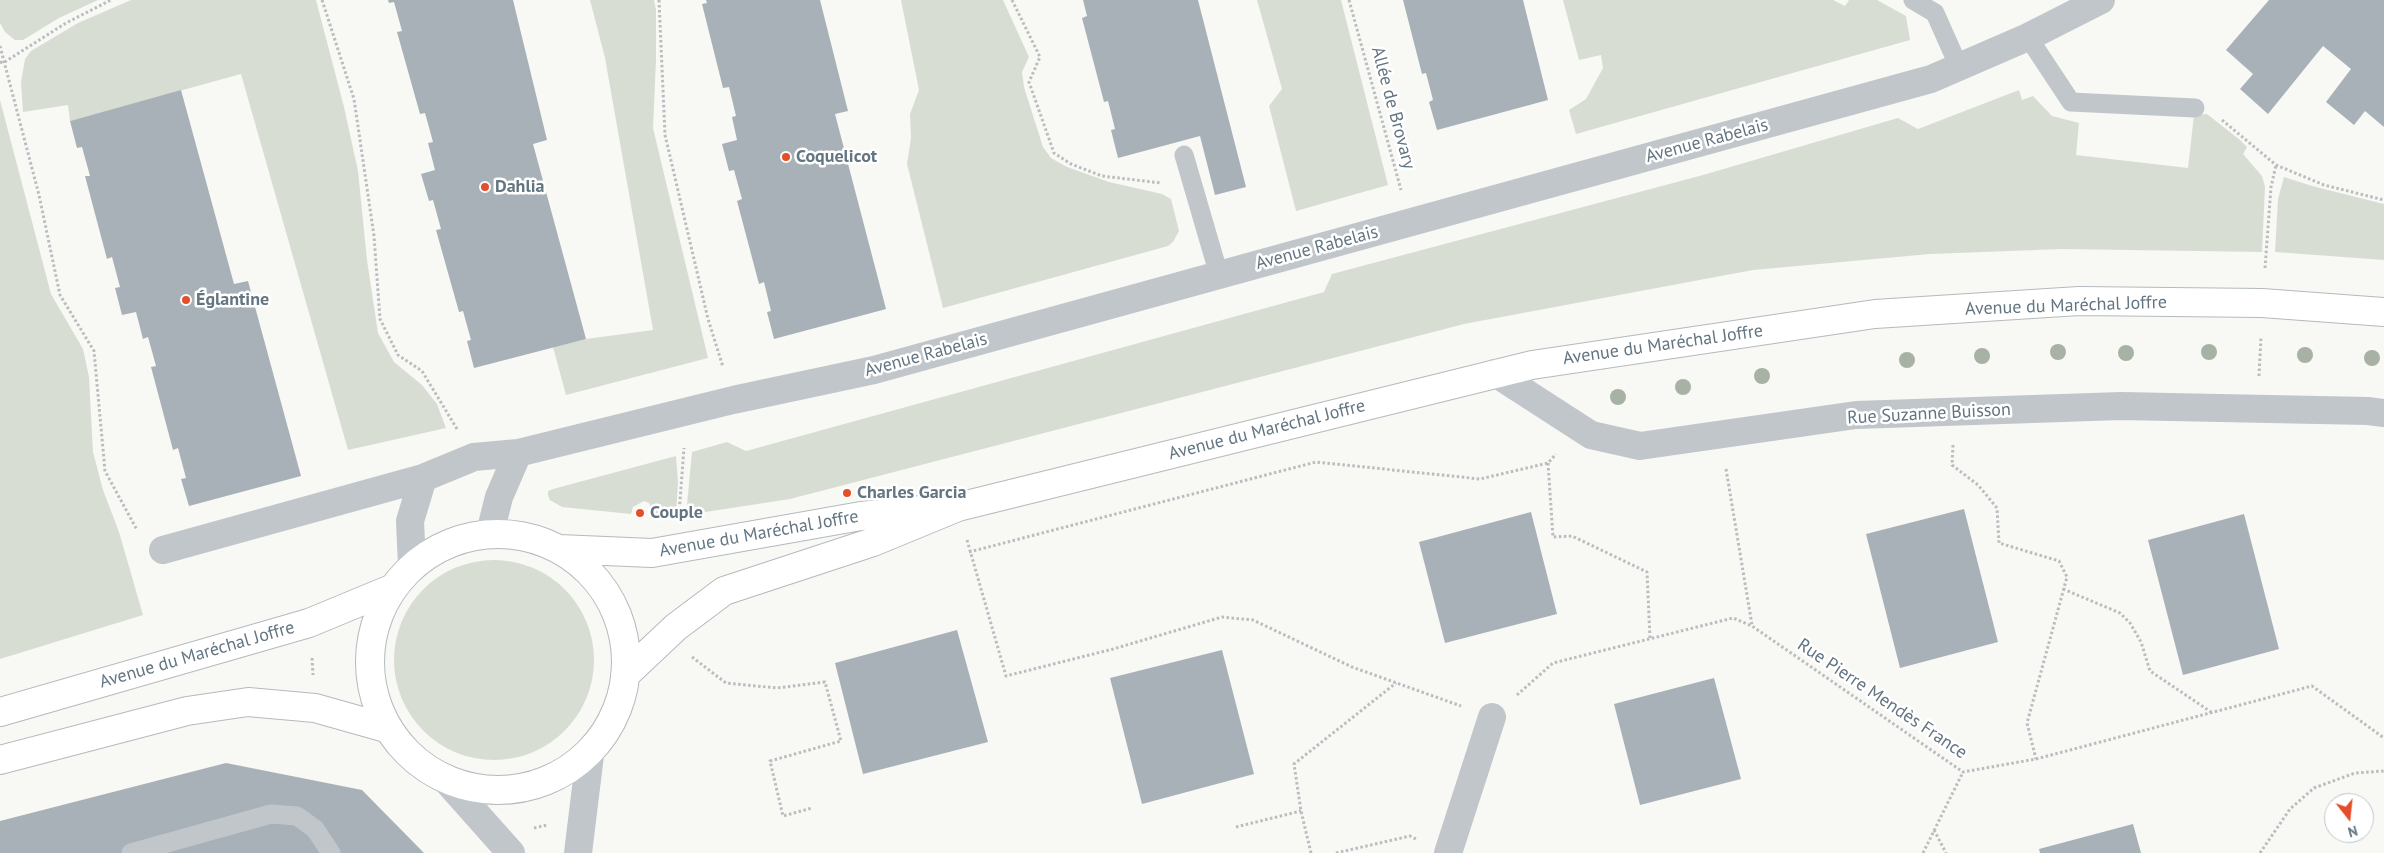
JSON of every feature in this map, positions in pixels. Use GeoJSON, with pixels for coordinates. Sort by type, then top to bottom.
{"type":"FeatureCollection","features":[{"type":"Feature","properties":{"kind":"main road","name":"Avenue du Maréchal Joffre"},"geometry":{"type":"LineString","coordinates":[[625,675],[676,628],[724,591],[873,542],[958,507],[1532,365],[1875,314],[2079,301],[2262,303],[2384,312]]}},
{"type":"Feature","properties":{"kind":"main road","name":"Avenue du Maréchal Joffre"},"geometry":{"type":"LineString","coordinates":[[559,549],[652,553],[861,516],[958,507]]}},
{"type":"Feature","properties":{"kind":"main road"},"geometry":{"type":"LineString","coordinates":[[490,533],[526,536],[559,549],[587,570],[611,602],[622,629],[626,663],[625,675],[622,698],[611,722],[590,755],[558,776],[526,788],[485,790],[446,780],[412,759],[386,728],[371,690],[369,650],[376,618],[391,589],[412,565],[449,543],[490,533]]}},
{"type":"Feature","properties":{"kind":"main road","name":"Avenue du Maréchal Joffre"},"geometry":{"type":"LineString","coordinates":[[0,712],[309,623],[391,589]]}},
{"type":"Feature","properties":{"kind":"main road"},"geometry":{"type":"LineString","coordinates":[[0,760],[187,710],[248,702],[315,708],[386,728]]}},
{"type":"Feature","properties":{"kind":"street","name":"Avenue Rabelais"},"geometry":{"type":"LineString","coordinates":[[163,550],[422,478],[474,457],[518,453],[733,400],[874,370],[1931,79],[2028,37],[2101,0]]}},
{"type":"Feature","properties":{"kind":"street","name":"Rue Suzanne Buisson"},"geometry":{"type":"LineString","coordinates":[[1495,373],[1591,435],[1640,446],[1856,415],[2122,406],[2368,411],[2384,413]]}},
{"type":"Feature","properties":{"kind":"street"},"geometry":{"type":"LineString","coordinates":[[490,533],[499,497],[518,453]]}},
{"type":"Feature","properties":{"kind":"street"},"geometry":{"type":"LineString","coordinates":[[412,565],[410,520],[422,478]]}},
{"type":"Feature","properties":{"kind":"street"},"geometry":{"type":"LineString","coordinates":[[1437,849],[1492,717]]}},
{"type":"Feature","properties":{"kind":"street"},"geometry":{"type":"LineString","coordinates":[[578,853],[580,823],[590,755]]}},
{"type":"Feature","properties":{"kind":"street"},"geometry":{"type":"LineString","coordinates":[[446,780],[508,849]]}},
{"type":"Feature","properties":{"kind":"lane"},"geometry":{"type":"LineString","coordinates":[[1913,0],[1936,13],[1959,67]]}},
{"type":"Feature","properties":{"kind":"lane"},"geometry":{"type":"LineString","coordinates":[[2028,37],[2071,102],[2195,108]]}},
{"type":"Feature","properties":{"kind":"lane"},"geometry":{"type":"LineString","coordinates":[[1184,155],[1219,275]]}},
{"type":"Feature","properties":{"kind":"lane"},"geometry":{"type":"LineString","coordinates":[[131,853],[271,814],[297,816],[315,829],[331,853]]}},
{"type":"Feature","properties":{"kind":"path"},"geometry":{"type":"LineString","coordinates":[[2,63],[66,23],[111,0]]}},
{"type":"Feature","properties":{"kind":"path"},"geometry":{"type":"LineString","coordinates":[[322,0],[354,99],[374,236],[380,319],[398,355],[422,371],[474,457]]}},
{"type":"Feature","properties":{"kind":"path"},"geometry":{"type":"LineString","coordinates":[[659,0],[665,135],[708,319],[733,400]]}},
{"type":"Feature","properties":{"kind":"path"},"geometry":{"type":"LineString","coordinates":[[1012,0],[1040,57],[1029,82],[1054,153],[1072,164],[1102,176],[1193,187]]}},
{"type":"Feature","properties":{"kind":"path","name":"Allée de Brovary"},"geometry":{"type":"LineString","coordinates":[[1349,0],[1410,222]]}},
{"type":"Feature","properties":{"kind":"path"},"geometry":{"type":"LineString","coordinates":[[0,46],[2,63],[40,195],[60,295],[94,351],[105,470],[135,529],[163,550]]}},
{"type":"Feature","properties":{"kind":"path"},"geometry":{"type":"LineString","coordinates":[[2230,127],[2276,165],[2324,185],[2384,200]]}},
{"type":"Feature","properties":{"kind":"path"},"geometry":{"type":"LineString","coordinates":[[2267,253],[2271,187],[2276,165]]}},
{"type":"Feature","properties":{"kind":"path"},"geometry":{"type":"LineString","coordinates":[[1955,412],[1952,465],[1978,485],[1997,508],[1999,543],[2059,561],[2067,577],[2027,723],[2036,759]]}},
{"type":"Feature","properties":{"kind":"path"},"geometry":{"type":"LineString","coordinates":[[1720,434],[1752,626]]}},
{"type":"Feature","properties":{"kind":"path"},"geometry":{"type":"LineString","coordinates":[[678,523],[685,455]]}},
{"type":"Feature","properties":{"kind":"path"},"geometry":{"type":"LineString","coordinates":[[969,552],[1316,462],[1480,479],[1548,463],[1553,537],[1572,536],[1647,572],[1650,639]]}},
{"type":"Feature","properties":{"kind":"path"},"geometry":{"type":"LineString","coordinates":[[958,507],[969,552],[1006,676],[1113,649],[1222,617],[1253,620],[1352,667],[1492,717]]}},
{"type":"Feature","properties":{"kind":"path"},"geometry":{"type":"LineString","coordinates":[[2063,589],[2120,613],[2130,623],[2141,642],[2150,671],[2165,683],[2212,712]]}},
{"type":"Feature","properties":{"kind":"path","name":"Rue Pierre Mendès France"},"geometry":{"type":"LineString","coordinates":[[1492,717],[1553,663],[1733,618],[1752,626],[1963,772],[2036,759],[2312,686],[2384,738]]}},
{"type":"Feature","properties":{"kind":"path"},"geometry":{"type":"LineString","coordinates":[[309,623],[315,708]]}},
{"type":"Feature","properties":{"kind":"path"},"geometry":{"type":"LineString","coordinates":[[676,628],[693,659],[726,683],[777,688],[825,682],[841,741],[770,761],[783,816],[812,808]]}},
{"type":"Feature","properties":{"kind":"path"},"geometry":{"type":"LineString","coordinates":[[1311,853],[1301,811],[1294,764],[1396,683]]}},
{"type":"Feature","properties":{"kind":"path"},"geometry":{"type":"LineString","coordinates":[[2260,853],[2290,809],[2314,788],[2355,773],[2384,771]]}},
{"type":"Feature","properties":{"kind":"path"},"geometry":{"type":"LineString","coordinates":[[1924,853],[1963,772]]}},
{"type":"Feature","properties":{"kind":"path"},"geometry":{"type":"LineString","coordinates":[[1236,827],[1301,811]]}},
{"type":"Feature","properties":{"kind":"path"},"geometry":{"type":"LineString","coordinates":[[508,849],[538,826],[580,823]]}},
{"type":"Feature","properties":{"kind":"path"},"geometry":{"type":"LineString","coordinates":[[1934,830],[1946,853]]}},
{"type":"Feature","properties":{"kind":"path"},"geometry":{"type":"LineString","coordinates":[[1336,853],[1410,836],[1437,849]]}},
{"type":"Feature","properties":{"kind":"shaded area"},"geometry":{"type":"Polygon","coordinates":[[[0,0],[98,0],[59,18],[23,40],[15,40],[5,32],[0,23],[0,0]]]}},
{"type":"Feature","properties":{"kind":"shaded area"},"geometry":{"type":"Polygon","coordinates":[[[131,0],[316,0],[344,107],[358,171],[367,260],[378,333],[394,362],[422,385],[437,404],[446,428],[348,450],[241,74],[70,121],[68,105],[23,112],[21,82],[25,59],[31,51],[78,23],[131,0]]]}},
{"type":"Feature","properties":{"kind":"shaded area"},"geometry":{"type":"Polygon","coordinates":[[[590,0],[654,0],[656,10],[656,60],[653,128],[708,358],[566,395],[553,347],[586,339],[653,330],[605,58],[590,0]]]}},
{"type":"Feature","properties":{"kind":"shaded area"},"geometry":{"type":"Polygon","coordinates":[[[901,0],[1003,0],[1029,57],[1022,72],[1024,87],[1043,147],[1051,158],[1067,167],[1109,182],[1162,194],[1171,199],[1179,231],[1173,242],[1168,246],[943,308],[907,164],[911,138],[910,114],[919,90],[901,0]]]}},
{"type":"Feature","properties":{"kind":"shaded area"},"geometry":{"type":"Polygon","coordinates":[[[1257,0],[1341,0],[1388,185],[1296,211],[1269,106],[1282,89],[1257,0]]]}},
{"type":"Feature","properties":{"kind":"shaded area"},"geometry":{"type":"Polygon","coordinates":[[[1563,0],[1833,0],[1845,6],[1849,0],[1877,0],[1906,16],[1910,40],[1576,134],[1569,110],[1586,99],[1603,68],[1601,55],[1579,60],[1563,0]]]}},
{"type":"Feature","properties":{"kind":"shaded area"},"geometry":{"type":"Polygon","coordinates":[[[2019,90],[2022,100],[2033,96],[2052,116],[2079,123],[2076,155],[2188,168],[2194,115],[2207,114],[2247,147],[2243,154],[2262,176],[2265,187],[2262,252],[2062,249],[1930,254],[1753,270],[1464,324],[790,499],[686,515],[692,452],[727,442],[746,451],[1324,292],[1332,274],[1703,175],[1898,118],[1918,129],[2019,90]]]}},
{"type":"Feature","properties":{"kind":"shaded area"},"geometry":{"type":"Polygon","coordinates":[[[0,100],[51,294],[83,349],[89,377],[93,452],[103,490],[119,532],[143,615],[0,659],[0,100]]]}},
{"type":"Feature","properties":{"kind":"shaded area"},"geometry":{"type":"Polygon","coordinates":[[[2284,177],[2384,204],[2384,260],[2275,252],[2278,199],[2284,177]]]}},
{"type":"Feature","properties":{"kind":"shaded area"},"geometry":{"type":"Polygon","coordinates":[[[676,456],[678,482],[676,514],[664,517],[654,515],[649,503],[644,501],[633,507],[631,514],[562,507],[550,500],[548,495],[548,491],[553,489],[676,456]]]}},
{"type":"Feature","properties":{"kind":"shaded area"},"geometry":{"type":"Polygon","coordinates":[[[494,560],[513,562],[532,568],[549,577],[565,589],[577,605],[586,622],[592,641],[594,660],[592,679],[586,698],[577,715],[565,731],[549,743],[532,752],[513,758],[494,760],[475,758],[456,752],[439,743],[423,731],[411,715],[402,698],[396,679],[394,660],[396,641],[402,622],[411,605],[423,589],[439,577],[456,568],[475,562],[494,560]]]}},
{"type":"Feature","properties":{"kind":"building","name":"Dahlia"},"geometry":{"type":"Polygon","coordinates":[[[388,0],[513,0],[547,140],[533,144],[586,339],[474,368],[467,341],[471,340],[463,311],[459,312],[436,230],[441,229],[433,200],[429,201],[421,174],[435,170],[428,143],[433,142],[425,113],[420,114],[397,32],[402,31],[394,2],[389,3],[388,0]]]}},
{"type":"Feature","properties":{"kind":"building","name":"Coquelicot"},"geometry":{"type":"Polygon","coordinates":[[[706,0],[820,0],[848,111],[835,114],[886,309],[774,339],[767,312],[771,311],[764,282],[759,284],[737,201],[742,199],[734,170],[729,171],[722,144],[737,140],[732,117],[736,116],[729,87],[723,88],[702,4],[707,3],[706,0]]]}},
{"type":"Feature","properties":{"kind":"building"},"geometry":{"type":"Polygon","coordinates":[[[1083,0],[1198,0],[1246,187],[1215,195],[1200,136],[1118,158],[1111,130],[1115,129],[1108,101],[1104,102],[1082,18],[1087,16],[1083,0]]]}},
{"type":"Feature","properties":{"kind":"building"},"geometry":{"type":"Polygon","coordinates":[[[1403,0],[1523,0],[1548,100],[1437,130],[1429,102],[1433,100],[1426,73],[1422,74],[1403,0]]]}},
{"type":"Feature","properties":{"kind":"building"},"geometry":{"type":"Polygon","coordinates":[[[2269,0],[2384,0],[2384,127],[2365,111],[2354,125],[2326,102],[2351,69],[2323,46],[2268,114],[2240,89],[2253,74],[2226,50],[2269,0]]]}},
{"type":"Feature","properties":{"kind":"building","name":"Églantine"},"geometry":{"type":"Polygon","coordinates":[[[181,90],[234,284],[248,281],[301,476],[189,506],[181,479],[186,478],[178,448],[173,450],[151,367],[156,366],[148,337],[143,339],[136,312],[122,315],[115,288],[120,287],[112,257],[107,259],[85,176],[90,176],[82,147],[77,148],[70,121],[181,90]]]}},
{"type":"Feature","properties":{"kind":"building"},"geometry":{"type":"Polygon","coordinates":[[[1964,509],[1998,642],[1900,668],[1866,534],[1964,509]]]}},
{"type":"Feature","properties":{"kind":"building"},"geometry":{"type":"Polygon","coordinates":[[[1531,512],[1557,614],[1445,643],[1419,542],[1531,512]]]}},
{"type":"Feature","properties":{"kind":"building"},"geometry":{"type":"Polygon","coordinates":[[[2244,514],[2279,649],[2183,675],[2148,540],[2244,514]]]}},
{"type":"Feature","properties":{"kind":"building"},"geometry":{"type":"Polygon","coordinates":[[[957,630],[988,742],[863,774],[835,663],[957,630]]]}},
{"type":"Feature","properties":{"kind":"building"},"geometry":{"type":"Polygon","coordinates":[[[1222,650],[1254,774],[1142,804],[1110,678],[1222,650]]]}},
{"type":"Feature","properties":{"kind":"building"},"geometry":{"type":"Polygon","coordinates":[[[1714,678],[1741,779],[1640,805],[1614,704],[1714,678]]]}},
{"type":"Feature","properties":{"kind":"building"},"geometry":{"type":"Polygon","coordinates":[[[226,763],[362,790],[424,853],[0,853],[0,821],[226,763]]]}},
{"type":"Feature","properties":{"kind":"building"},"geometry":{"type":"Polygon","coordinates":[[[2133,824],[2141,853],[2040,853],[2039,849],[2133,824]]]}},
{"type":"Feature","properties":{"kind":"place","name":"Coquelicot"},"geometry":{"type":"Point","coordinates":[786,157]}},
{"type":"Feature","properties":{"kind":"place","name":"Dahlia"},"geometry":{"type":"Point","coordinates":[485,187]}},
{"type":"Feature","properties":{"kind":"place","name":"Églantine"},"geometry":{"type":"Point","coordinates":[186,300]}},
{"type":"Feature","properties":{"kind":"place","name":"Charles Garcia"},"geometry":{"type":"Point","coordinates":[847,493]}},
{"type":"Feature","properties":{"kind":"place","name":"Couple"},"geometry":{"type":"Point","coordinates":[640,513]}}]}
